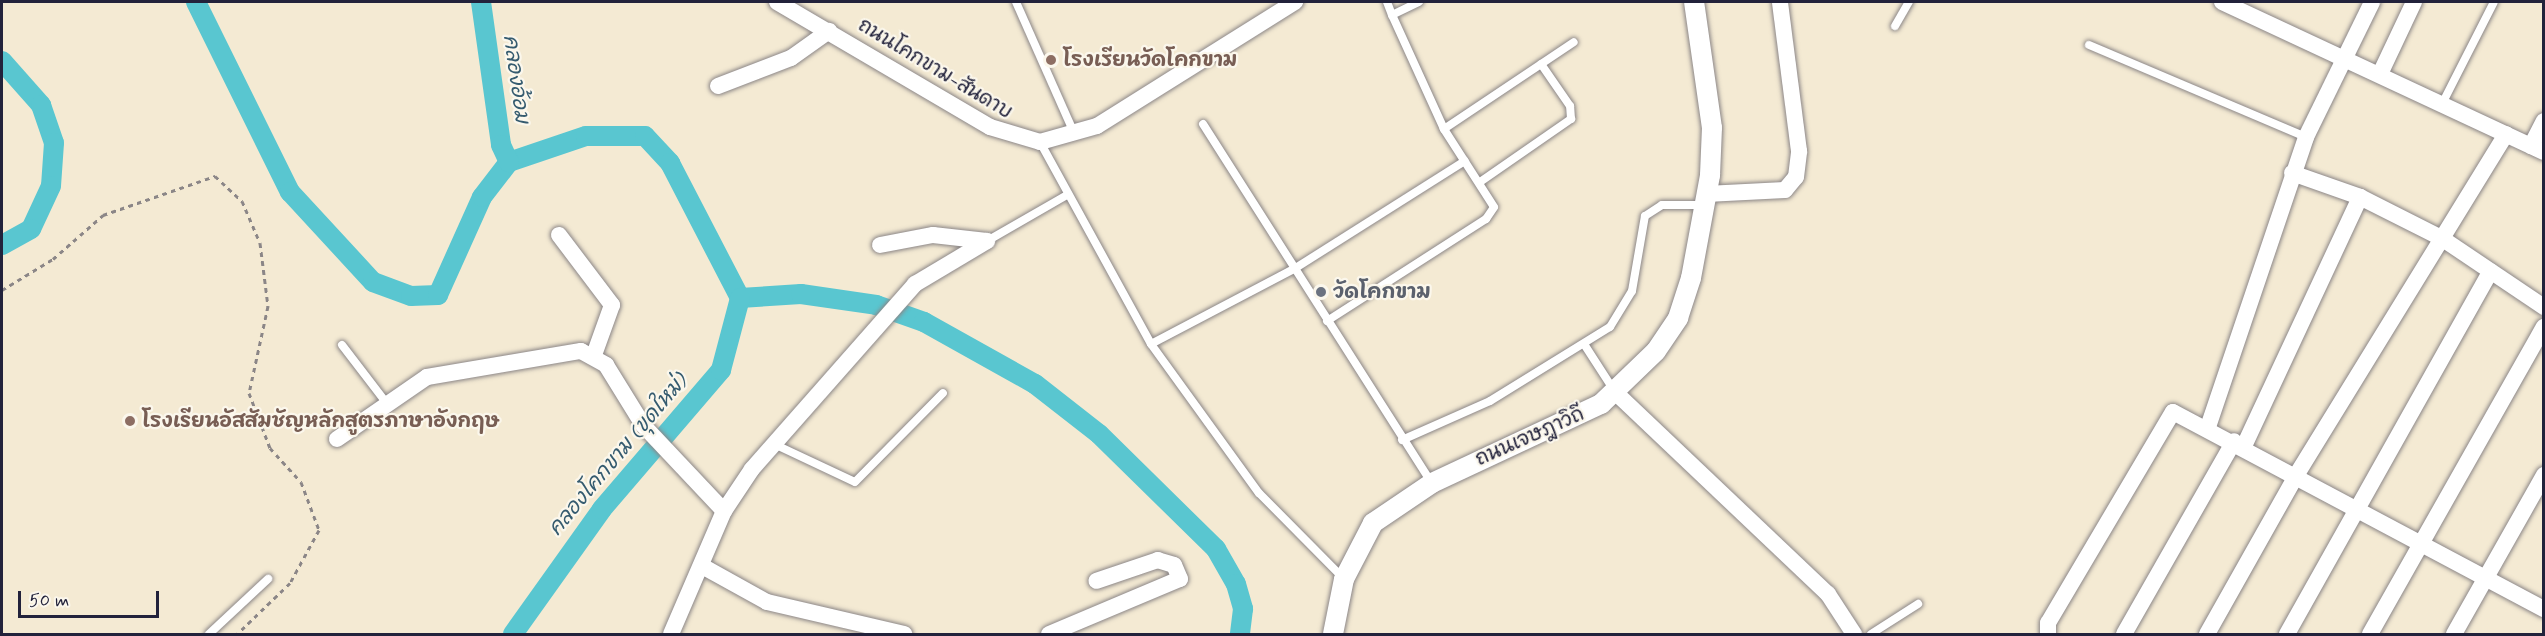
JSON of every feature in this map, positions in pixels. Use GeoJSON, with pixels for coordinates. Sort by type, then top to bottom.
{"type":"FeatureCollection","features":[{"type":"Feature","properties":{"kind":"street","name":"ถนนโคกขาม-สันดาบ"},"geometry":{"type":"LineString","coordinates":[[777,2],[802,7],[830,31],[990,127],[1040,142],[1075,135],[1293,2]]}},
{"type":"Feature","properties":{"kind":"street","name":"ถนนเจษฎาวิถี"},"geometry":{"type":"LineString","coordinates":[[1334,634],[1344,579],[1373,524],[1432,483],[1560,427],[1616,393],[1656,351],[1678,318],[1705,200],[1712,128],[1694,2]]}},
{"type":"Feature","properties":{"kind":"street"},"geometry":{"type":"LineString","coordinates":[[1705,200],[1785,190],[1796,177],[1799,151],[1780,2]]}},
{"type":"Feature","properties":{"kind":"street"},"geometry":{"type":"LineString","coordinates":[[2222,2],[2537,149],[2544,121]]}},
{"type":"Feature","properties":{"kind":"street"},"geometry":{"type":"LineString","coordinates":[[2208,427],[2292,173],[2306,137],[2372,2]]}},
{"type":"Feature","properties":{"kind":"street"},"geometry":{"type":"LineString","coordinates":[[2380,74],[2414,2]]}},
{"type":"Feature","properties":{"kind":"street"},"geometry":{"type":"LineString","coordinates":[[718,86],[791,57],[830,31]]}},
{"type":"Feature","properties":{"kind":"street"},"geometry":{"type":"LineString","coordinates":[[2207,634],[2297,474],[2506,134]]}},
{"type":"Feature","properties":{"kind":"street"},"geometry":{"type":"LineString","coordinates":[[2292,173],[2360,197],[2443,239],[2544,307]]}},
{"type":"Feature","properties":{"kind":"street"},"geometry":{"type":"LineString","coordinates":[[2124,634],[2239,443],[2360,197]]}},
{"type":"Feature","properties":{"kind":"street"},"geometry":{"type":"LineString","coordinates":[[559,235],[612,305],[594,356]]}},
{"type":"Feature","properties":{"kind":"street"},"geometry":{"type":"LineString","coordinates":[[880,245],[933,235],[987,241]]}},
{"type":"Feature","properties":{"kind":"street"},"geometry":{"type":"LineString","coordinates":[[671,634],[724,511],[774,444],[865,347],[903,296],[987,241]]}},
{"type":"Feature","properties":{"kind":"street"},"geometry":{"type":"LineString","coordinates":[[2287,634],[2491,271]]}},
{"type":"Feature","properties":{"kind":"street"},"geometry":{"type":"LineString","coordinates":[[2370,634],[2544,327]]}},
{"type":"Feature","properties":{"kind":"street"},"geometry":{"type":"LineString","coordinates":[[337,439],[385,401],[448,370],[566,351],[594,356],[643,425],[724,511]]}},
{"type":"Feature","properties":{"kind":"street"},"geometry":{"type":"LineString","coordinates":[[1616,393],[1828,594],[1854,634]]}},
{"type":"Feature","properties":{"kind":"street"},"geometry":{"type":"LineString","coordinates":[[2048,634],[2048,622],[2165,419],[2180,412],[2544,609]]}},
{"type":"Feature","properties":{"kind":"street"},"geometry":{"type":"LineString","coordinates":[[2454,634],[2544,475]]}},
{"type":"Feature","properties":{"kind":"street"},"geometry":{"type":"LineString","coordinates":[[1049,634],[1180,579],[1174,565],[1158,560],[1096,581]]}},
{"type":"Feature","properties":{"kind":"street"},"geometry":{"type":"LineString","coordinates":[[702,566],[767,602],[861,629],[904,634]]}},
{"type":"Feature","properties":{"kind":"lane"},"geometry":{"type":"LineString","coordinates":[[1016,2],[1075,135]]}},
{"type":"Feature","properties":{"kind":"lane"},"geometry":{"type":"LineString","coordinates":[[1327,321],[1492,213],[1492,200],[1444,129],[1387,2]]}},
{"type":"Feature","properties":{"kind":"lane"},"geometry":{"type":"LineString","coordinates":[[1392,15],[1419,2]]}},
{"type":"Feature","properties":{"kind":"lane"},"geometry":{"type":"LineString","coordinates":[[1895,26],[1909,2]]}},
{"type":"Feature","properties":{"kind":"lane"},"geometry":{"type":"LineString","coordinates":[[2442,104],[2494,2]]}},
{"type":"Feature","properties":{"kind":"lane"},"geometry":{"type":"LineString","coordinates":[[1444,129],[1574,42]]}},
{"type":"Feature","properties":{"kind":"lane"},"geometry":{"type":"LineString","coordinates":[[2089,45],[2306,137]]}},
{"type":"Feature","properties":{"kind":"lane"},"geometry":{"type":"LineString","coordinates":[[1480,182],[1570,119],[1570,106],[1541,64]]}},
{"type":"Feature","properties":{"kind":"lane"},"geometry":{"type":"LineString","coordinates":[[1203,124],[1402,440],[1432,483]]}},
{"type":"Feature","properties":{"kind":"lane"},"geometry":{"type":"LineString","coordinates":[[1040,142],[1150,344],[1259,493],[1344,579]]}},
{"type":"Feature","properties":{"kind":"lane"},"geometry":{"type":"LineString","coordinates":[[1150,344],[1294,269],[1465,161]]}},
{"type":"Feature","properties":{"kind":"lane"},"geometry":{"type":"LineString","coordinates":[[987,241],[1067,195]]}},
{"type":"Feature","properties":{"kind":"lane"},"geometry":{"type":"LineString","coordinates":[[1402,440],[1490,401],[1584,345],[1624,311],[1645,216],[1662,205],[1705,200]]}},
{"type":"Feature","properties":{"kind":"lane"},"geometry":{"type":"LineString","coordinates":[[342,345],[385,401]]}},
{"type":"Feature","properties":{"kind":"lane"},"geometry":{"type":"LineString","coordinates":[[1584,345],[1616,393]]}},
{"type":"Feature","properties":{"kind":"lane"},"geometry":{"type":"LineString","coordinates":[[774,444],[855,482],[943,393]]}},
{"type":"Feature","properties":{"kind":"lane"},"geometry":{"type":"LineString","coordinates":[[209,634],[268,579]]}},
{"type":"Feature","properties":{"kind":"lane"},"geometry":{"type":"LineString","coordinates":[[1871,634],[1918,604]]}},
{"type":"Feature","properties":{"kind":"path"},"geometry":{"type":"LineString","coordinates":[[2,290],[53,260],[103,215],[215,176],[242,201],[260,243],[268,306],[249,393],[270,448],[301,482],[319,530],[290,583],[237,634]]}},
{"type":"Feature","properties":{"kind":"waterway"},"geometry":{"type":"LineString","coordinates":[[196,2],[290,192],[373,282],[411,296],[438,295],[482,197],[509,162],[586,136],[645,136],[670,163],[740,298]]}},
{"type":"Feature","properties":{"kind":"waterway","name":"คลองอ้อม"},"geometry":{"type":"LineString","coordinates":[[481,2],[501,145],[509,162]]}},
{"type":"Feature","properties":{"kind":"waterway"},"geometry":{"type":"LineString","coordinates":[[2,61],[41,105],[54,143],[51,186],[31,229],[2,245]]}},
{"type":"Feature","properties":{"kind":"waterway"},"geometry":{"type":"LineString","coordinates":[[740,298],[801,294],[876,305],[924,322],[1035,384],[1099,434],[1216,549],[1236,584],[1243,609],[1240,634]]}},
{"type":"Feature","properties":{"kind":"waterway","name":"คลองโคกขาม (ขุดใหม่)"},"geometry":{"type":"LineString","coordinates":[[513,634],[602,509],[721,370],[740,298]]}},
{"type":"Feature","properties":{"kind":"place","name":"โรงเรียนวัดโคกขาม"},"geometry":{"type":"Point","coordinates":[1051,60]}},
{"type":"Feature","properties":{"kind":"place","name":"วัดโคกขาม"},"geometry":{"type":"Point","coordinates":[1321,292]}},
{"type":"Feature","properties":{"kind":"place","name":"โรงเรียนอัสสัมชัญหลักสูตรภาษาอังกฤษ"},"geometry":{"type":"Point","coordinates":[130,421]}}]}
